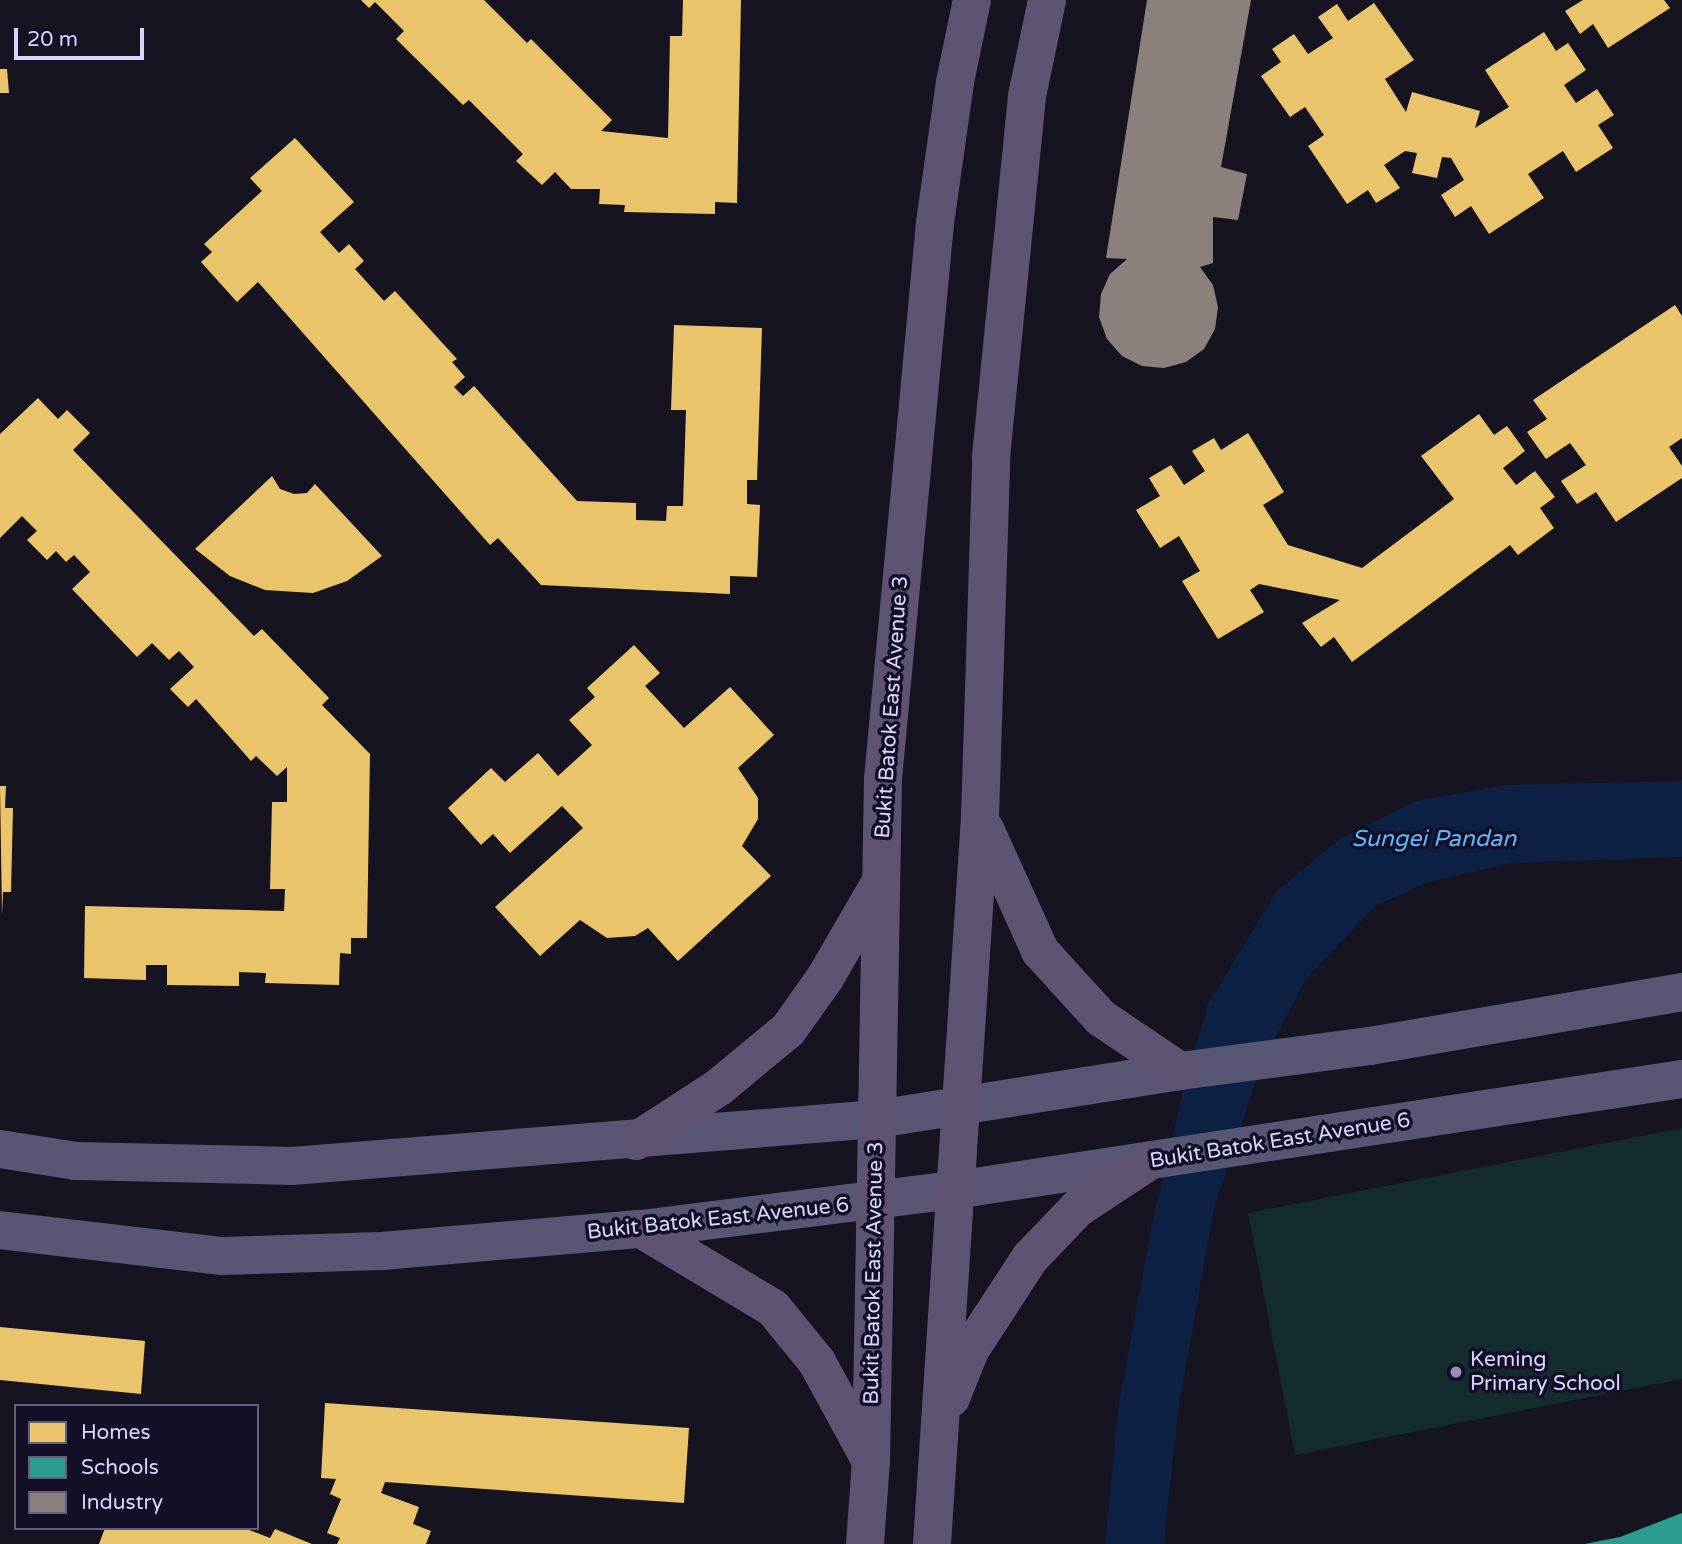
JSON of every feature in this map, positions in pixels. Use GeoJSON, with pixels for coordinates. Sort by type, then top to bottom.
{"type":"FeatureCollection","features":[{"type":"Feature","properties":{"kind":"main road","name":"Bukit Batok East Avenue 3"},"geometry":{"type":"LineString","coordinates":[[865,1544],[871,1461],[873,1201],[883,779],[935,223],[955,82],[972,0]]}},
{"type":"Feature","properties":{"kind":"main road"},"geometry":{"type":"LineString","coordinates":[[932,1544],[958,1108],[981,817],[991,457],[1027,96],[1047,0]]}},
{"type":"Feature","properties":{"kind":"main road"},"geometry":{"type":"LineString","coordinates":[[981,817],[1040,951],[1101,1018],[1184,1070]]}},
{"type":"Feature","properties":{"kind":"main road"},"geometry":{"type":"LineString","coordinates":[[636,1141],[719,1087],[788,1030],[825,978],[882,881]]}},
{"type":"Feature","properties":{"kind":"main road"},"geometry":{"type":"LineString","coordinates":[[0,1149],[76,1161],[292,1166],[636,1141],[877,1119],[1184,1070],[1268,1060],[1682,992]]}},
{"type":"Feature","properties":{"kind":"main road","name":"Bukit Batok East Avenue 6"},"geometry":{"type":"LineString","coordinates":[[0,1230],[222,1256],[382,1251],[641,1229],[955,1190],[1682,1079]]}},
{"type":"Feature","properties":{"kind":"main road"},"geometry":{"type":"LineString","coordinates":[[937,1432],[970,1350],[1030,1258],[1078,1208],[1160,1159]]}},
{"type":"Feature","properties":{"kind":"main road"},"geometry":{"type":"LineString","coordinates":[[641,1229],[773,1308],[817,1362],[871,1461]]}},
{"type":"Feature","properties":{"kind":"green space"},"geometry":{"type":"Polygon","coordinates":[[[1682,1128],[1682,1379],[1295,1455],[1248,1213],[1682,1128]]]}},
{"type":"Feature","properties":{"kind":"water","name":"Sungei Pandan"},"geometry":{"type":"Polygon","coordinates":[[[1682,781],[1682,857],[1512,863],[1428,882],[1375,906],[1306,979],[1261,1065],[1214,1209],[1178,1411],[1164,1544],[1105,1544],[1118,1410],[1152,1224],[1184,1087],[1208,1004],[1276,892],[1340,839],[1416,801],[1507,785],[1682,781]]]}},
{"type":"Feature","properties":{"kind":"building: Homes"},"geometry":{"type":"Polygon","coordinates":[[[361,0],[484,0],[527,43],[531,39],[612,120],[601,131],[668,138],[670,36],[682,36],[683,0],[741,0],[737,203],[715,202],[715,214],[624,212],[625,205],[599,204],[600,189],[571,189],[555,172],[542,185],[516,161],[523,154],[469,100],[463,105],[396,39],[404,31],[375,2],[369,8],[361,0]]]}},
{"type":"Feature","properties":{"kind":"building: Homes"},"geometry":{"type":"Polygon","coordinates":[[[1583,0],[1664,0],[1670,8],[1608,48],[1593,24],[1580,34],[1565,11],[1583,0]]]}},
{"type":"Feature","properties":{"kind":"building: Homes"},"geometry":{"type":"Polygon","coordinates":[[[1374,3],[1414,60],[1385,79],[1406,112],[1412,92],[1480,111],[1475,128],[1509,107],[1485,70],[1544,32],[1556,51],[1568,43],[1586,70],[1564,85],[1576,103],[1597,89],[1614,115],[1598,125],[1613,148],[1576,172],[1563,151],[1528,174],[1544,198],[1489,234],[1471,206],[1455,217],[1441,195],[1464,180],[1451,158],[1442,157],[1437,178],[1412,173],[1417,153],[1405,151],[1384,165],[1400,188],[1376,203],[1368,190],[1347,204],[1308,146],[1324,135],[1305,107],[1290,117],[1261,76],[1281,62],[1272,49],[1294,34],[1308,54],[1333,38],[1318,17],[1337,4],[1348,21],[1374,3]]]}},
{"type":"Feature","properties":{"kind":"building: Homes"},"geometry":{"type":"Polygon","coordinates":[[[0,69],[7,69],[9,93],[0,93],[0,69]]]}},
{"type":"Feature","properties":{"kind":"building: Homes"},"geometry":{"type":"Polygon","coordinates":[[[295,138],[354,202],[320,232],[339,253],[349,244],[364,261],[355,269],[384,301],[395,291],[457,359],[452,362],[465,377],[454,387],[463,396],[474,386],[577,501],[636,503],[636,520],[666,521],[667,506],[683,506],[686,410],[671,410],[674,325],[762,328],[757,480],[747,480],[747,504],[760,505],[757,577],[730,576],[730,594],[541,585],[498,538],[490,545],[258,282],[237,302],[201,262],[212,252],[204,244],[262,191],[250,178],[295,138]]]}},
{"type":"Feature","properties":{"kind":"building: Homes"},"geometry":{"type":"Polygon","coordinates":[[[1675,305],[1682,316],[1682,438],[1669,447],[1682,466],[1682,478],[1616,522],[1596,492],[1577,504],[1561,481],[1586,465],[1570,443],[1546,459],[1527,432],[1547,419],[1533,400],[1675,305]]]}},
{"type":"Feature","properties":{"kind":"building: Homes"},"geometry":{"type":"Polygon","coordinates":[[[38,398],[58,419],[67,410],[90,433],[73,450],[254,636],[262,629],[329,698],[322,705],[370,754],[367,938],[351,938],[351,954],[340,953],[339,985],[265,983],[266,973],[239,972],[239,986],[167,985],[167,965],[146,965],[146,980],[84,978],[85,906],[284,911],[285,889],[270,889],[272,802],[287,802],[287,767],[277,776],[256,756],[251,761],[196,699],[188,707],[170,689],[194,667],[179,651],[169,660],[152,643],[137,657],[72,589],[90,572],[74,555],[66,562],[56,551],[47,560],[27,540],[37,531],[22,516],[0,538],[0,434],[38,398]]]}},
{"type":"Feature","properties":{"kind":"building: Homes"},"geometry":{"type":"Polygon","coordinates":[[[1479,414],[1494,435],[1507,426],[1525,451],[1503,468],[1516,485],[1535,471],[1555,497],[1540,508],[1554,528],[1518,555],[1510,545],[1352,662],[1334,637],[1321,647],[1302,623],[1340,600],[1259,584],[1250,590],[1264,612],[1218,639],[1182,581],[1200,571],[1179,536],[1160,548],[1136,510],[1160,496],[1149,478],[1171,465],[1184,485],[1205,471],[1192,451],[1214,438],[1221,450],[1248,433],[1284,492],[1263,505],[1288,545],[1362,568],[1454,499],[1421,456],[1479,414]]]}},
{"type":"Feature","properties":{"kind":"building: Homes"},"geometry":{"type":"Polygon","coordinates":[[[272,476],[280,489],[294,494],[307,493],[315,484],[382,556],[347,581],[313,593],[265,590],[230,576],[195,549],[272,476]]]}},
{"type":"Feature","properties":{"kind":"building: Homes"},"geometry":{"type":"Polygon","coordinates":[[[634,645],[660,673],[645,686],[684,728],[730,687],[774,735],[738,768],[758,798],[758,819],[742,846],[771,876],[678,961],[648,928],[635,936],[607,938],[580,920],[540,956],[495,907],[583,828],[562,806],[510,853],[493,834],[481,845],[448,808],[491,768],[505,782],[538,753],[558,776],[592,745],[569,720],[595,697],[587,688],[634,645]]]}},
{"type":"Feature","properties":{"kind":"building: Homes"},"geometry":{"type":"Polygon","coordinates":[[[0,786],[6,786],[5,808],[13,808],[11,892],[3,892],[2,915],[0,786]]]}},
{"type":"Feature","properties":{"kind":"building: Homes"},"geometry":{"type":"Polygon","coordinates":[[[0,1327],[145,1341],[141,1394],[0,1380],[0,1327]]]}},
{"type":"Feature","properties":{"kind":"building: Homes"},"geometry":{"type":"Polygon","coordinates":[[[325,1403],[689,1428],[684,1503],[385,1482],[381,1493],[419,1507],[413,1524],[431,1531],[426,1544],[337,1544],[340,1538],[327,1533],[341,1499],[330,1494],[336,1479],[321,1478],[325,1403]]]}},
{"type":"Feature","properties":{"kind":"building: Homes"},"geometry":{"type":"Polygon","coordinates":[[[275,1529],[312,1544],[99,1544],[104,1530],[249,1530],[270,1538],[275,1529]]]}},
{"type":"Feature","properties":{"kind":"building: Schools"},"geometry":{"type":"Polygon","coordinates":[[[1682,1513],[1682,1544],[1585,1544],[1620,1537],[1682,1513]]]}},
{"type":"Feature","properties":{"kind":"building: Industry"},"geometry":{"type":"Polygon","coordinates":[[[1147,0],[1251,0],[1221,167],[1247,174],[1238,220],[1213,217],[1213,263],[1200,267],[1213,285],[1218,307],[1215,329],[1204,349],[1186,362],[1164,368],[1142,366],[1122,356],[1107,339],[1099,317],[1101,294],[1110,274],[1127,259],[1106,258],[1147,0]]]}},
{"type":"Feature","properties":{"kind":"place","name":"Keming Primary School"},"geometry":{"type":"Point","coordinates":[1456,1372]}}]}
